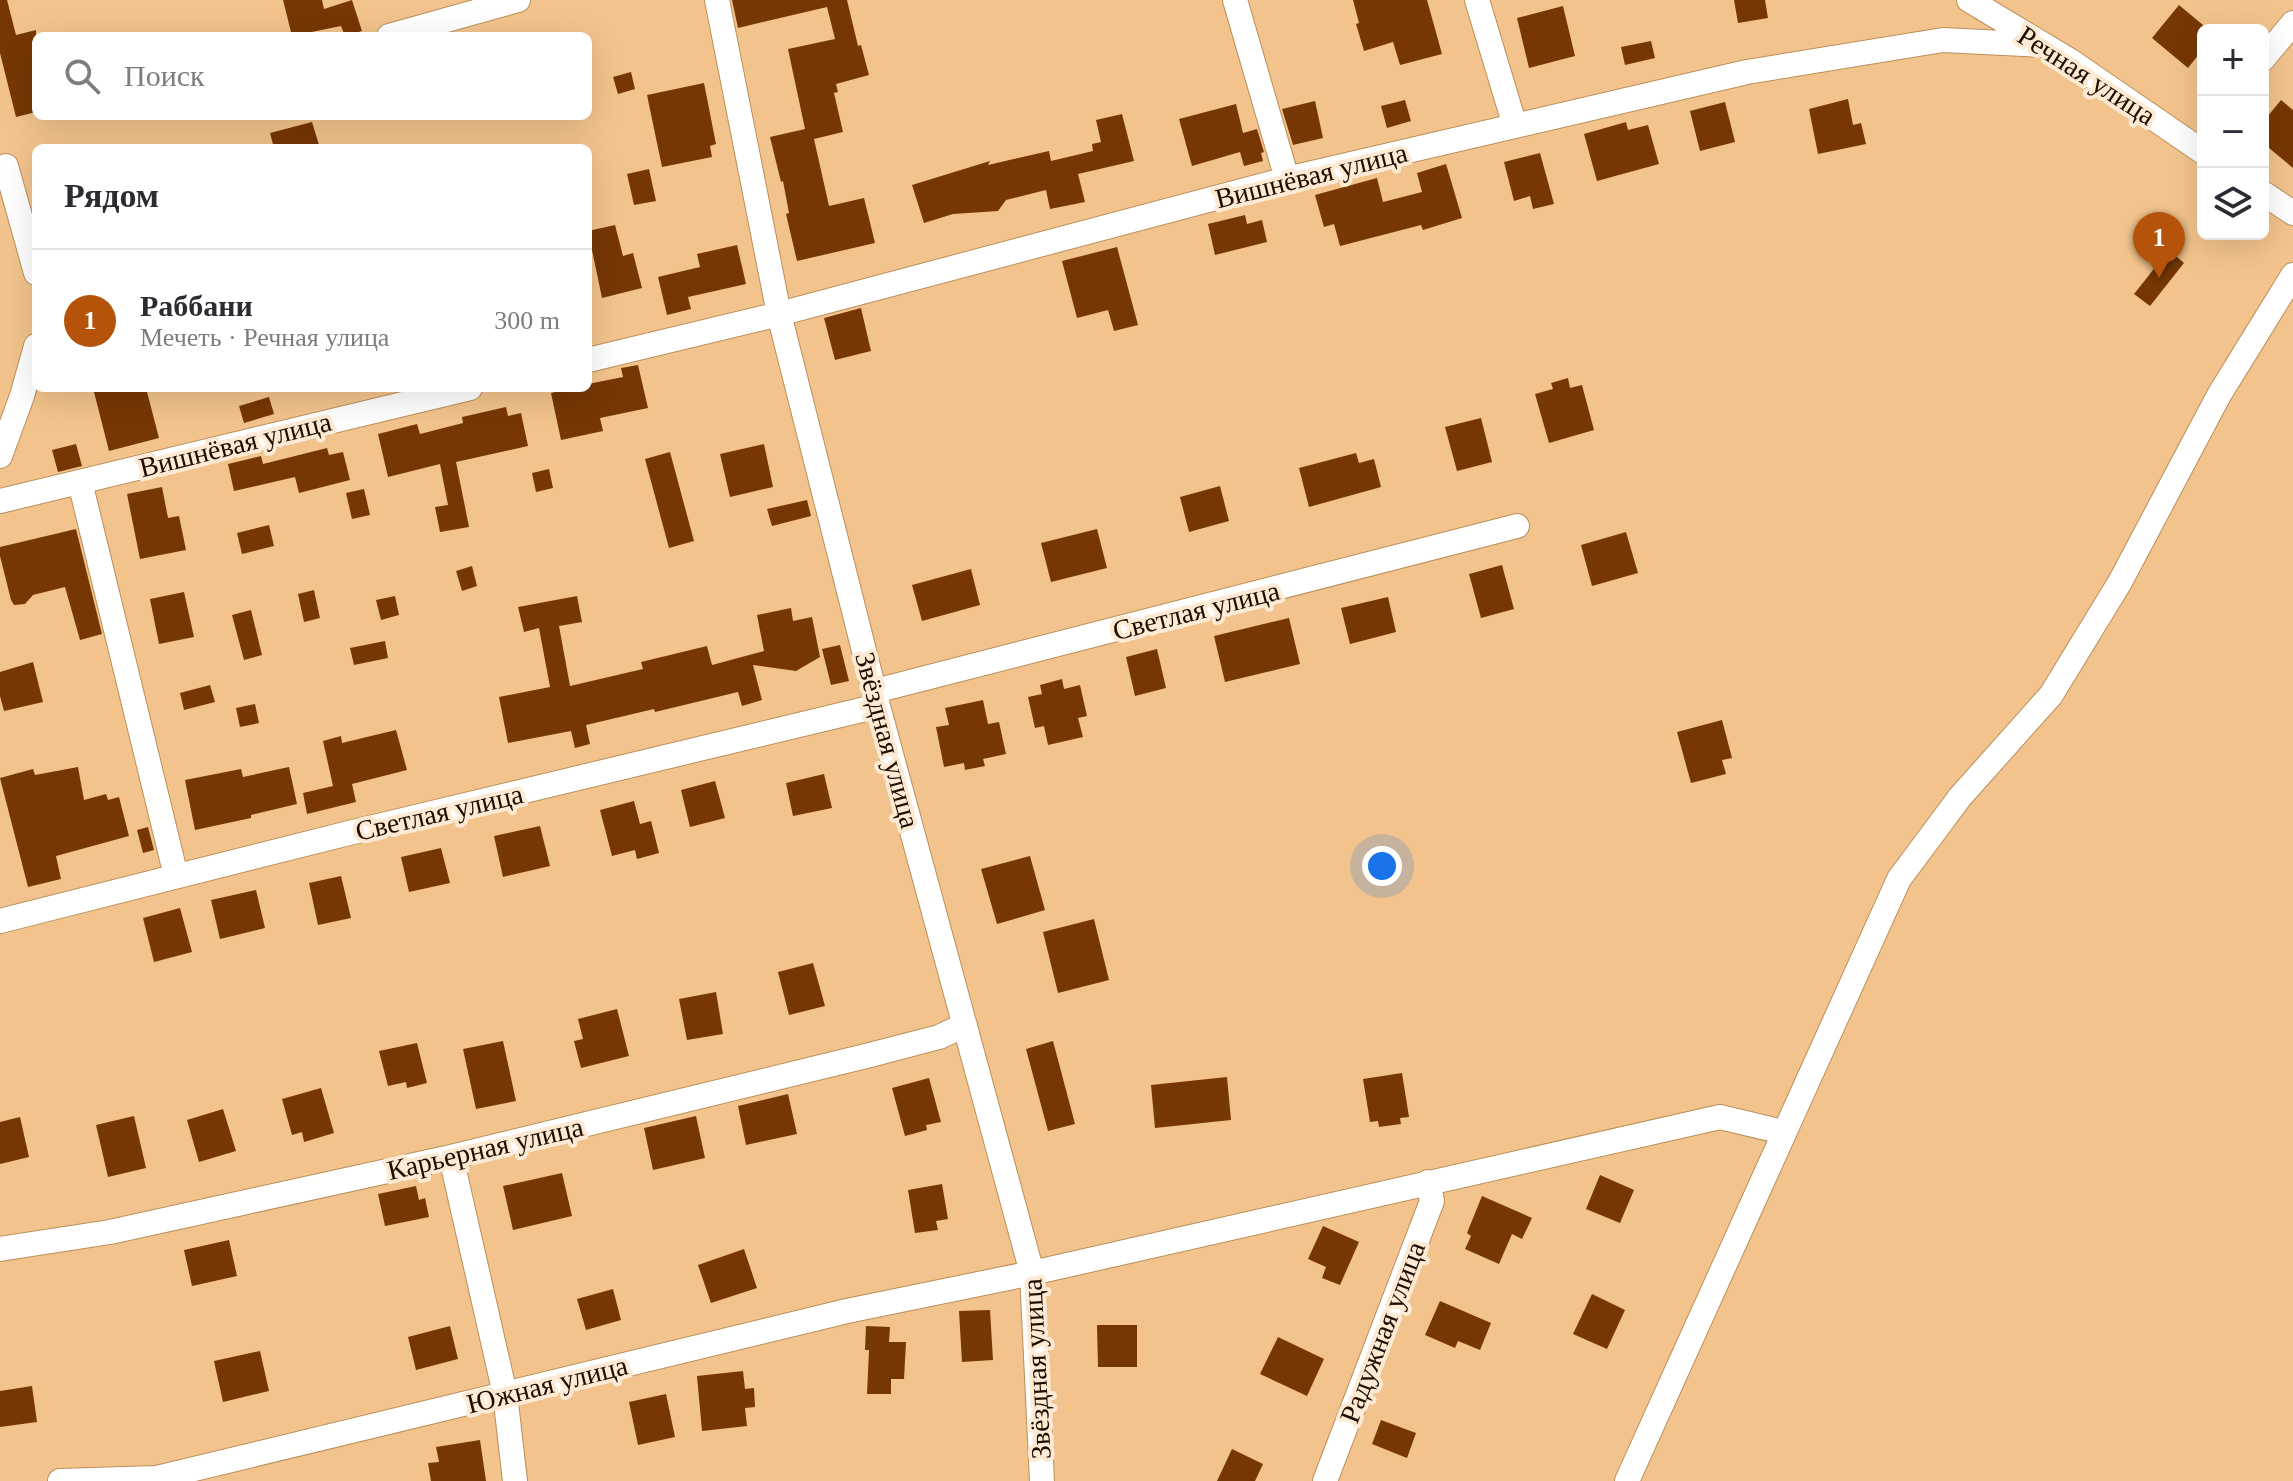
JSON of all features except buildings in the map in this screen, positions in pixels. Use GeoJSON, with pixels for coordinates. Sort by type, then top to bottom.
{"type":"FeatureCollection","features":[{"type":"Feature","properties":{"kind":"street"},"geometry":{"type":"LineString","coordinates":[[403,32],[518,0]]}},
{"type":"Feature","properties":{"kind":"street","name":"Звёздная улица"},"geometry":{"type":"LineString","coordinates":[[717,0],[779,314],[876,699],[1032,1273],[1042,1481]]}},
{"type":"Feature","properties":{"kind":"street"},"geometry":{"type":"LineString","coordinates":[[1235,0],[1287,179]]}},
{"type":"Feature","properties":{"kind":"street"},"geometry":{"type":"LineString","coordinates":[[1477,0],[1515,126]]}},
{"type":"Feature","properties":{"kind":"street","name":"Речная улица"},"geometry":{"type":"LineString","coordinates":[[1975,2],[2197,141]]}},
{"type":"Feature","properties":{"kind":"street"},"geometry":{"type":"LineString","coordinates":[[2269,52],[2293,23]]}},
{"type":"Feature","properties":{"kind":"street","name":"Вишнёвая улица"},"geometry":{"type":"LineString","coordinates":[[592,359],[779,314],[1287,179],[1747,72],[1943,40],[2042,45]]}},
{"type":"Feature","properties":{"kind":"street"},"geometry":{"type":"LineString","coordinates":[[6,166],[32,259]]}},
{"type":"Feature","properties":{"kind":"street"},"geometry":{"type":"LineString","coordinates":[[2269,197],[2293,213]]}},
{"type":"Feature","properties":{"kind":"street"},"geometry":{"type":"LineString","coordinates":[[1627,1481],[1899,879],[1960,797],[2051,695],[2120,582],[2219,395],[2293,275]]}},
{"type":"Feature","properties":{"kind":"street"},"geometry":{"type":"LineString","coordinates":[[0,456],[32,360]]}},
{"type":"Feature","properties":{"kind":"street","name":"Вишнёвая улица"},"geometry":{"type":"LineString","coordinates":[[0,501],[453,392]]}},
{"type":"Feature","properties":{"kind":"street"},"geometry":{"type":"LineString","coordinates":[[80,482],[176,876]]}},
{"type":"Feature","properties":{"kind":"street","name":"Светлая улица"},"geometry":{"type":"LineString","coordinates":[[0,921],[876,699],[1517,526]]}},
{"type":"Feature","properties":{"kind":"street","name":"Карьерная улица"},"geometry":{"type":"LineString","coordinates":[[0,1249],[110,1232],[451,1157],[898,1048],[939,1037],[965,1025]]}},
{"type":"Feature","properties":{"kind":"street","name":"Южная улица"},"geometry":{"type":"LineString","coordinates":[[60,1481],[157,1478],[847,1311],[1032,1273],[1720,1117],[1783,1132]]}},
{"type":"Feature","properties":{"kind":"street"},"geometry":{"type":"LineString","coordinates":[[451,1157],[505,1394],[515,1481]]}},
{"type":"Feature","properties":{"kind":"street","name":"Радужная улица"},"geometry":{"type":"LineString","coordinates":[[1325,1481],[1432,1201],[1428,1182]]}},
{"type":"Feature","properties":{"kind":"place","name":"Раббани"},"geometry":{"type":"Point","coordinates":[2159,278]}}]}
